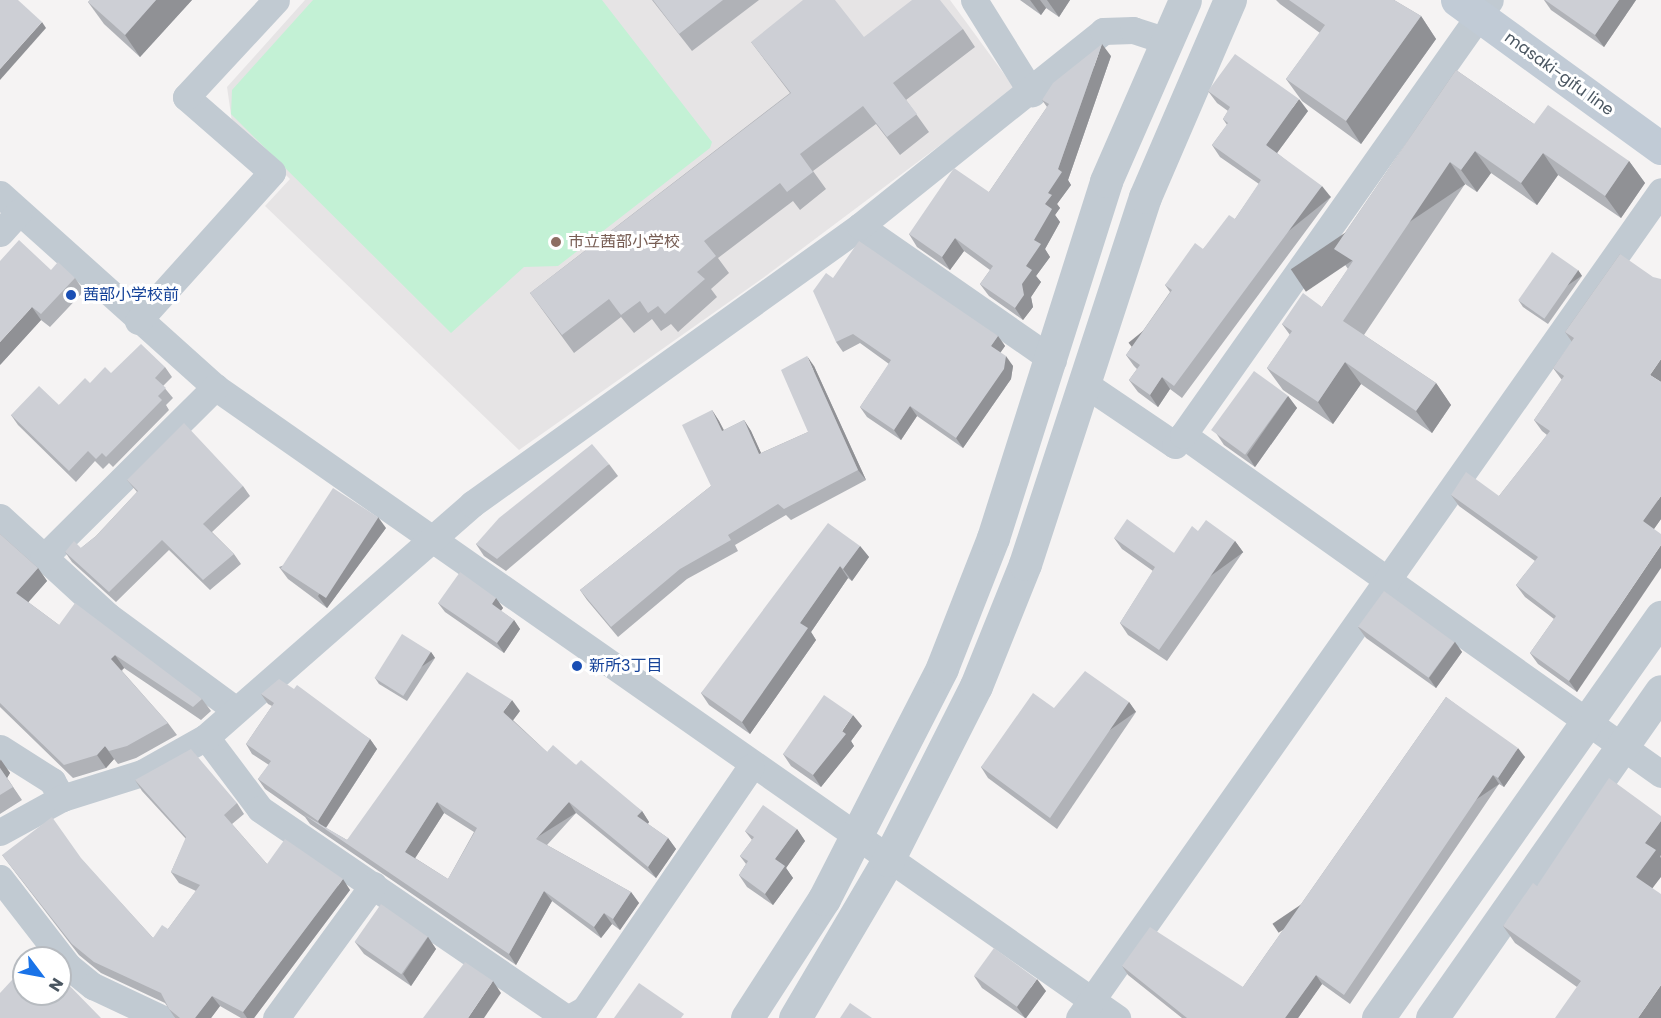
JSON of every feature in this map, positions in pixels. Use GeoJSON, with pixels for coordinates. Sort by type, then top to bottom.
{"type":"FeatureCollection","features":[{"type":"Feature","properties":{"kind":"main road","name":"masaki-gifu line"},"geometry":{"type":"LineString","coordinates":[[1476,5],[1661,148]]}},
{"type":"Feature","properties":{"kind":"street"},"geometry":{"type":"LineString","coordinates":[[138,321],[272,172],[186,98],[276,0]]}},
{"type":"Feature","properties":{"kind":"street"},"geometry":{"type":"LineString","coordinates":[[974,0],[1032,93]]}},
{"type":"Feature","properties":{"kind":"street"},"geometry":{"type":"LineString","coordinates":[[747,1018],[857,838],[942,668],[993,538],[1053,360],[1106,181],[1185,0]]}},
{"type":"Feature","properties":{"kind":"street"},"geometry":{"type":"LineString","coordinates":[[795,1018],[888,860],[976,686],[1025,564],[1082,382],[1145,197],[1230,0]]}},
{"type":"Feature","properties":{"kind":"street"},"geometry":{"type":"LineString","coordinates":[[1082,382],[1175,445],[1476,5]]}},
{"type":"Feature","properties":{"kind":"street"},"geometry":{"type":"LineString","coordinates":[[0,832],[62,798],[142,773],[206,737],[433,536],[861,226],[1032,93],[1103,31],[1133,30],[1167,41]]}},
{"type":"Feature","properties":{"kind":"street"},"geometry":{"type":"LineString","coordinates":[[1086,1009],[1384,580],[1661,191]]}},
{"type":"Feature","properties":{"kind":"street"},"geometry":{"type":"LineString","coordinates":[[0,233],[10,203],[138,321],[215,387],[433,536],[751,767],[888,860],[1086,1009],[1117,1018]]}},
{"type":"Feature","properties":{"kind":"street"},"geometry":{"type":"LineString","coordinates":[[861,226],[1053,360]]}},
{"type":"Feature","properties":{"kind":"street"},"geometry":{"type":"LineString","coordinates":[[43,558],[215,387]]}},
{"type":"Feature","properties":{"kind":"street"},"geometry":{"type":"LineString","coordinates":[[1183,435],[1384,580],[1661,774]]}},
{"type":"Feature","properties":{"kind":"street"},"geometry":{"type":"LineString","coordinates":[[0,517],[108,616],[236,710]]}},
{"type":"Feature","properties":{"kind":"street"},"geometry":{"type":"LineString","coordinates":[[1378,1018],[1661,617]]}},
{"type":"Feature","properties":{"kind":"street"},"geometry":{"type":"LineString","coordinates":[[1432,1018],[1661,691]]}},
{"type":"Feature","properties":{"kind":"street"},"geometry":{"type":"LineString","coordinates":[[206,737],[260,809],[568,1018],[585,1009],[751,767]]}},
{"type":"Feature","properties":{"kind":"street"},"geometry":{"type":"LineString","coordinates":[[0,748],[52,782],[62,798]]}},
{"type":"Feature","properties":{"kind":"street"},"geometry":{"type":"LineString","coordinates":[[0,878],[68,966],[93,986],[160,1018]]}},
{"type":"Feature","properties":{"kind":"street"},"geometry":{"type":"LineString","coordinates":[[276,1018],[373,885]]}},
{"type":"Feature","properties":{"kind":"shaded area","name":"市立茜部小学校"},"geometry":{"type":"Polygon","coordinates":[[[305,0],[950,0],[1015,89],[763,278],[519,450],[265,206],[290,179],[232,122],[227,87],[305,0]]]}},
{"type":"Feature","properties":{"kind":"green space"},"geometry":{"type":"Polygon","coordinates":[[[313,0],[602,0],[712,142],[710,148],[558,266],[524,267],[451,333],[231,114],[232,90],[313,0]]]}},
{"type":"Feature","properties":{"kind":"building"},"geometry":{"type":"Polygon","coordinates":[[[0,0],[18,0],[42,22],[0,69],[0,0]]]}},
{"type":"Feature","properties":{"kind":"building"},"geometry":{"type":"Polygon","coordinates":[[[90,0],[156,0],[125,35],[88,2],[90,0]]]}},
{"type":"Feature","properties":{"kind":"building"},"geometry":{"type":"Polygon","coordinates":[[[653,0],[723,0],[679,34],[653,0]]]}},
{"type":"Feature","properties":{"kind":"building"},"geometry":{"type":"Polygon","coordinates":[[[803,0],[835,0],[864,37],[912,0],[940,0],[963,29],[893,83],[917,114],[887,137],[863,106],[800,154],[813,172],[787,192],[780,183],[704,241],[716,256],[697,272],[705,279],[665,314],[658,306],[648,313],[640,301],[621,315],[609,299],[562,335],[530,293],[791,93],[751,42],[803,0]]]}},
{"type":"Feature","properties":{"kind":"building"},"geometry":{"type":"Polygon","coordinates":[[[1289,0],[1394,0],[1421,16],[1346,121],[1286,79],[1325,25],[1289,0]]]}},
{"type":"Feature","properties":{"kind":"building"},"geometry":{"type":"Polygon","coordinates":[[[1545,0],[1619,0],[1595,35],[1545,0]]]}},
{"type":"Feature","properties":{"kind":"building"},"geometry":{"type":"Polygon","coordinates":[[[1102,44],[1058,169],[1062,172],[1048,193],[1052,195],[1045,204],[1052,209],[1034,240],[1041,244],[1026,266],[1032,270],[1022,284],[1024,295],[1015,308],[980,284],[993,266],[955,238],[942,257],[909,234],[954,168],[989,192],[1049,104],[1042,100],[1053,83],[1102,44]]]}},
{"type":"Feature","properties":{"kind":"building"},"geometry":{"type":"Polygon","coordinates":[[[1235,54],[1299,99],[1266,145],[1322,186],[1174,386],[1162,377],[1150,395],[1129,380],[1140,365],[1126,355],[1172,290],[1165,285],[1195,243],[1203,249],[1229,215],[1235,219],[1261,180],[1212,145],[1228,123],[1223,119],[1230,107],[1208,91],[1235,54]]]}},
{"type":"Feature","properties":{"kind":"building"},"geometry":{"type":"Polygon","coordinates":[[[1456,70],[1534,124],[1548,105],[1629,161],[1605,196],[1543,153],[1521,183],[1475,151],[1461,170],[1450,162],[1343,321],[1436,383],[1416,411],[1345,362],[1318,402],[1267,368],[1292,331],[1282,324],[1303,293],[1322,307],[1353,261],[1334,249],[1456,70]]]}},
{"type":"Feature","properties":{"kind":"building"},"geometry":{"type":"Polygon","coordinates":[[[19,240],[51,270],[58,262],[75,278],[41,314],[32,307],[0,342],[0,261],[19,240]]]}},
{"type":"Feature","properties":{"kind":"building"},"geometry":{"type":"Polygon","coordinates":[[[859,241],[998,336],[991,346],[1006,356],[1004,369],[956,438],[910,406],[894,430],[860,407],[891,360],[853,334],[836,342],[813,291],[826,273],[833,278],[859,241]]]}},
{"type":"Feature","properties":{"kind":"building"},"geometry":{"type":"Polygon","coordinates":[[[1552,252],[1578,270],[1544,319],[1518,300],[1552,252]]]}},
{"type":"Feature","properties":{"kind":"building"},"geometry":{"type":"Polygon","coordinates":[[[1620,254],[1653,277],[1661,279],[1661,359],[1650,375],[1661,382],[1661,496],[1643,521],[1661,534],[1661,545],[1569,681],[1530,653],[1556,616],[1516,585],[1538,557],[1451,495],[1466,472],[1499,496],[1550,431],[1534,420],[1564,376],[1553,368],[1574,338],[1565,332],[1620,254]]]}},
{"type":"Feature","properties":{"kind":"building"},"geometry":{"type":"Polygon","coordinates":[[[141,344],[165,367],[155,378],[166,388],[158,396],[162,400],[106,457],[102,453],[96,459],[88,451],[69,471],[11,415],[39,386],[59,405],[85,378],[90,383],[105,367],[111,373],[141,344]]]}},
{"type":"Feature","properties":{"kind":"building"},"geometry":{"type":"Polygon","coordinates":[[[807,356],[858,470],[784,509],[778,504],[728,535],[731,540],[680,569],[611,627],[580,590],[711,486],[682,425],[712,410],[722,431],[744,420],[759,454],[808,432],[781,370],[807,356]]]}},
{"type":"Feature","properties":{"kind":"building"},"geometry":{"type":"Polygon","coordinates":[[[1254,371],[1288,396],[1245,455],[1211,430],[1254,371]]]}},
{"type":"Feature","properties":{"kind":"building"},"geometry":{"type":"Polygon","coordinates":[[[184,423],[243,486],[203,524],[234,554],[203,580],[162,540],[109,592],[65,552],[74,541],[81,548],[96,536],[138,491],[127,480],[184,423]]]}},
{"type":"Feature","properties":{"kind":"building"},"geometry":{"type":"Polygon","coordinates":[[[592,444],[609,464],[497,559],[476,544],[499,518],[592,444]]]}},
{"type":"Feature","properties":{"kind":"building"},"geometry":{"type":"Polygon","coordinates":[[[333,488],[378,517],[326,598],[281,569],[333,488]]]}},
{"type":"Feature","properties":{"kind":"building"},"geometry":{"type":"Polygon","coordinates":[[[1127,519],[1174,553],[1192,526],[1198,531],[1206,520],[1235,541],[1159,650],[1120,623],[1155,567],[1114,538],[1127,519]]]}},
{"type":"Feature","properties":{"kind":"building"},"geometry":{"type":"Polygon","coordinates":[[[828,523],[860,546],[843,569],[840,566],[800,623],[808,628],[742,722],[701,693],[828,523]]]}},
{"type":"Feature","properties":{"kind":"building"},"geometry":{"type":"Polygon","coordinates":[[[0,534],[38,568],[16,593],[59,625],[75,603],[202,699],[193,707],[115,655],[111,659],[168,723],[127,746],[109,751],[105,746],[97,755],[64,765],[0,703],[0,534]]]}},
{"type":"Feature","properties":{"kind":"building"},"geometry":{"type":"Polygon","coordinates":[[[460,572],[496,598],[492,604],[514,620],[497,643],[438,603],[460,572]]]}},
{"type":"Feature","properties":{"kind":"building"},"geometry":{"type":"Polygon","coordinates":[[[1384,591],[1454,642],[1429,678],[1358,627],[1384,591]]]}},
{"type":"Feature","properties":{"kind":"building"},"geometry":{"type":"Polygon","coordinates":[[[402,634],[431,652],[403,696],[374,678],[402,634]]]}},
{"type":"Feature","properties":{"kind":"building"},"geometry":{"type":"Polygon","coordinates":[[[1085,671],[1129,702],[1050,818],[981,767],[1033,693],[1054,708],[1085,671]]]}},
{"type":"Feature","properties":{"kind":"building"},"geometry":{"type":"Polygon","coordinates":[[[467,672],[512,700],[503,712],[547,752],[553,745],[576,765],[581,760],[642,811],[637,816],[668,838],[648,867],[569,802],[536,839],[631,892],[613,919],[604,913],[594,927],[544,891],[509,954],[303,814],[347,840],[467,672]],[[437,802],[405,852],[448,879],[477,828],[437,802]]]}},
{"type":"Feature","properties":{"kind":"building"},"geometry":{"type":"Polygon","coordinates":[[[279,679],[294,689],[297,685],[370,739],[318,821],[258,779],[271,761],[246,744],[274,703],[261,694],[279,679]]]}},
{"type":"Feature","properties":{"kind":"building"},"geometry":{"type":"Polygon","coordinates":[[[824,695],[853,715],[842,731],[846,734],[813,775],[783,754],[824,695]]]}},
{"type":"Feature","properties":{"kind":"building"},"geometry":{"type":"Polygon","coordinates":[[[1446,697],[1518,748],[1498,778],[1493,775],[1344,995],[1316,975],[1285,1018],[1187,1018],[1122,966],[1150,927],[1243,987],[1446,697]]]}},
{"type":"Feature","properties":{"kind":"building"},"geometry":{"type":"Polygon","coordinates":[[[191,749],[237,803],[224,815],[267,864],[285,839],[343,879],[243,1012],[212,996],[195,1018],[180,1018],[169,1009],[161,993],[94,962],[72,944],[2,855],[52,817],[81,858],[153,938],[162,925],[168,929],[200,885],[171,872],[186,837],[135,780],[191,749]]]}},
{"type":"Feature","properties":{"kind":"building"},"geometry":{"type":"Polygon","coordinates":[[[0,768],[13,787],[0,795],[0,768]]]}},
{"type":"Feature","properties":{"kind":"building"},"geometry":{"type":"Polygon","coordinates":[[[1609,778],[1661,816],[1661,821],[1645,843],[1656,850],[1636,877],[1661,894],[1661,985],[1638,1018],[1555,1018],[1581,981],[1503,926],[1533,883],[1537,886],[1609,778]]]}},
{"type":"Feature","properties":{"kind":"building"},"geometry":{"type":"Polygon","coordinates":[[[763,805],[797,829],[775,859],[785,866],[765,894],[739,875],[748,861],[740,856],[754,837],[745,831],[763,805]]]}},
{"type":"Feature","properties":{"kind":"building"},"geometry":{"type":"Polygon","coordinates":[[[381,904],[428,937],[401,974],[355,942],[381,904]]]}},
{"type":"Feature","properties":{"kind":"building"},"geometry":{"type":"Polygon","coordinates":[[[994,948],[1037,979],[1017,1007],[974,976],[994,948]]]}},
{"type":"Feature","properties":{"kind":"building"},"geometry":{"type":"Polygon","coordinates":[[[465,962],[493,981],[468,1018],[423,1018],[465,962]]]}},
{"type":"Feature","properties":{"kind":"building"},"geometry":{"type":"Polygon","coordinates":[[[12,980],[12,1006],[72,1006],[72,988],[101,1018],[0,1018],[0,993],[12,980]]]}},
{"type":"Feature","properties":{"kind":"building"},"geometry":{"type":"Polygon","coordinates":[[[639,983],[684,1014],[681,1018],[614,1018],[639,983]]]}},
{"type":"Feature","properties":{"kind":"building"},"geometry":{"type":"Polygon","coordinates":[[[850,1003],[872,1018],[840,1018],[850,1003]]]}},
{"type":"Feature","properties":{"kind":"place","name":"市立茜部小学校"},"geometry":{"type":"Point","coordinates":[556,242]}},
{"type":"Feature","properties":{"kind":"place","name":"茜部小学校前"},"geometry":{"type":"Point","coordinates":[71,295]}},
{"type":"Feature","properties":{"kind":"place","name":"新所3丁目"},"geometry":{"type":"Point","coordinates":[577,666]}}]}
